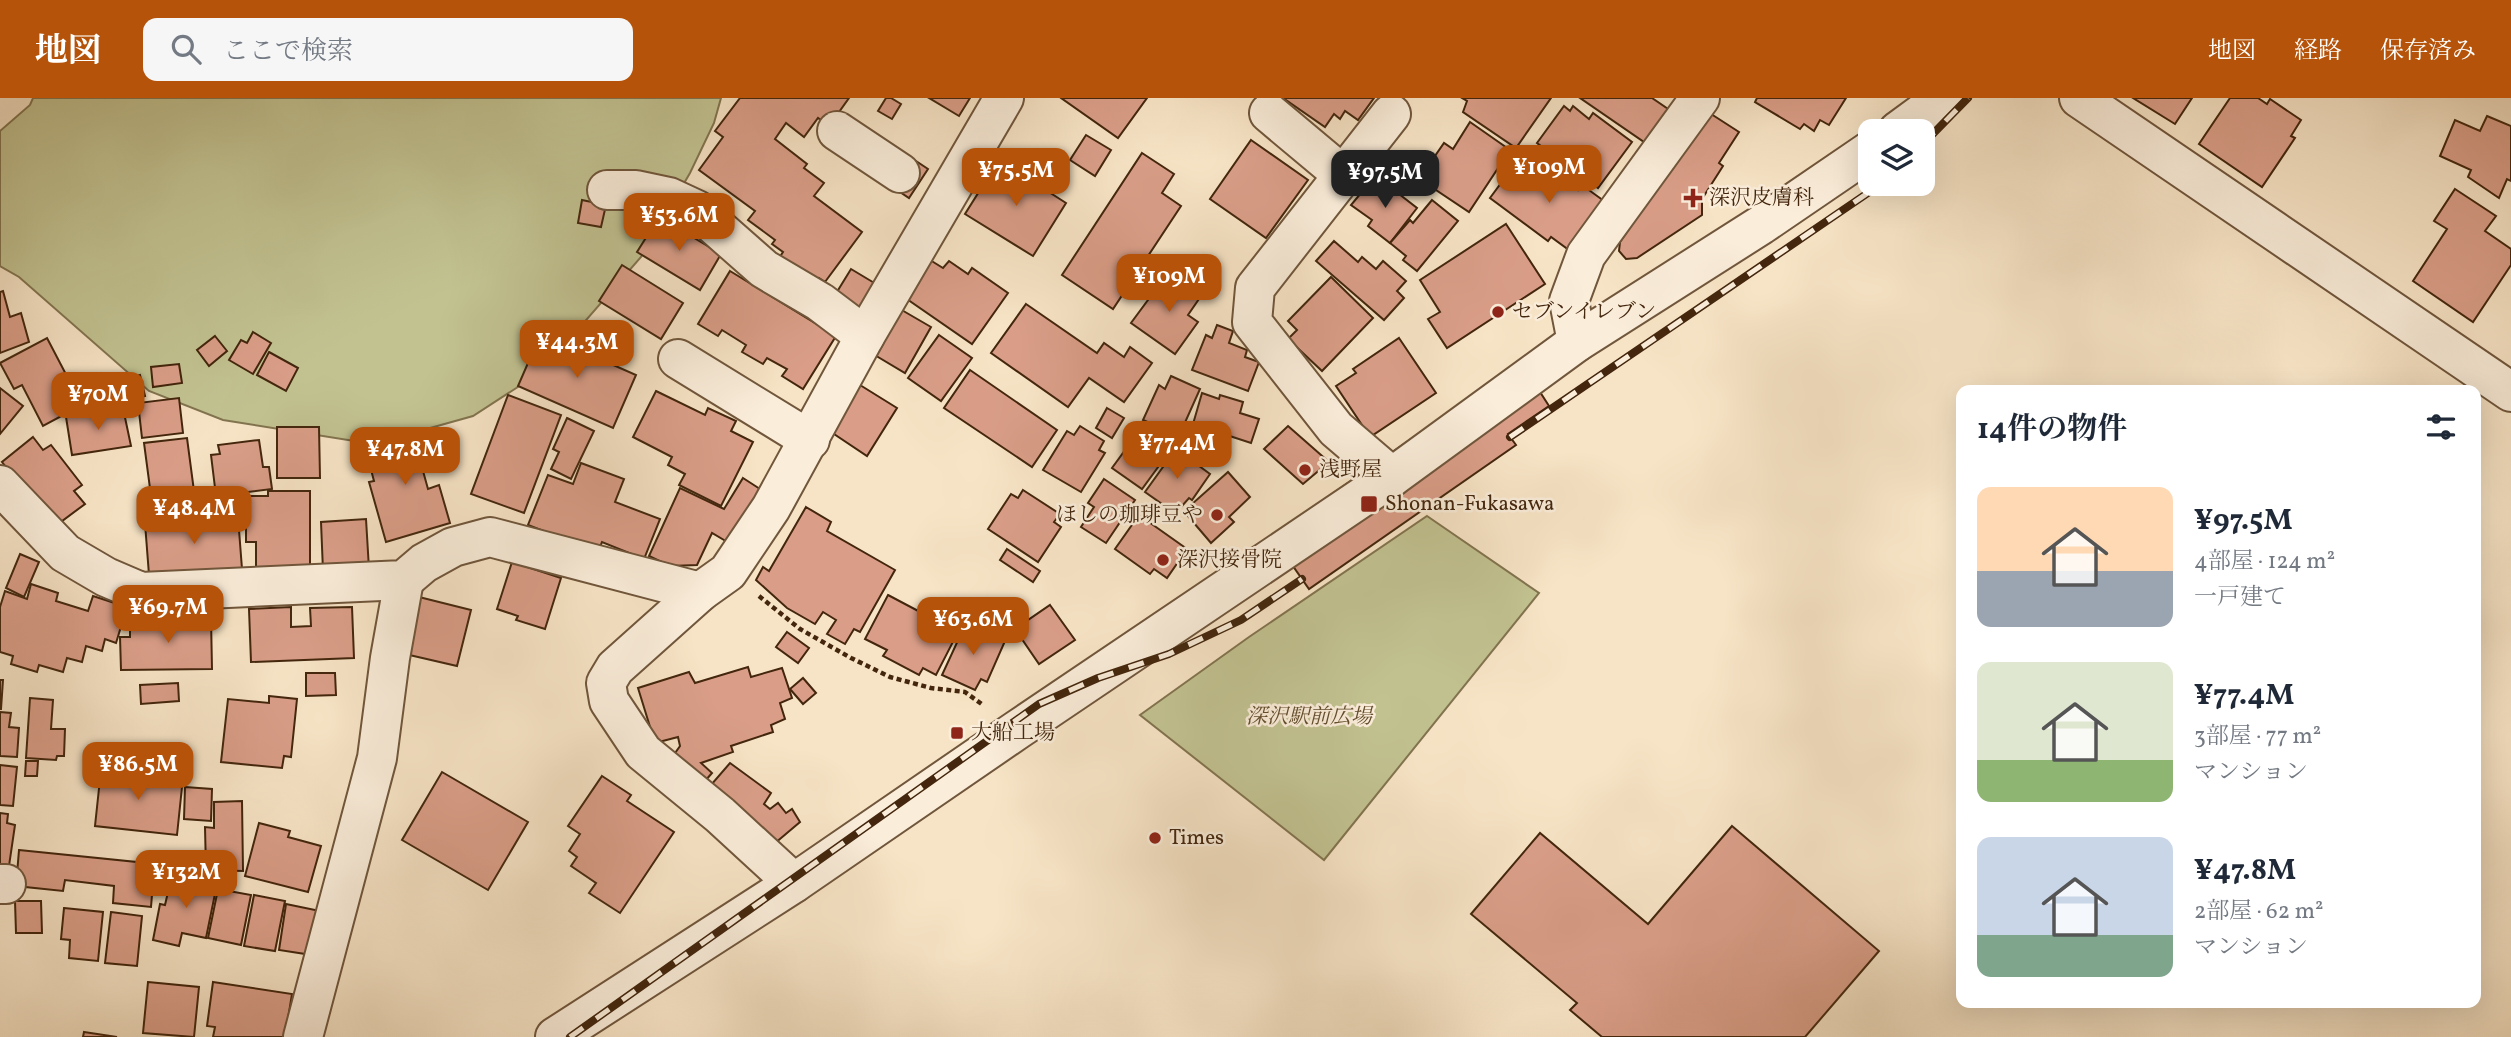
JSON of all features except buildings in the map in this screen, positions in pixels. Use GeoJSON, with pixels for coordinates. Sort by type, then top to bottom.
{"type":"FeatureCollection","features":[{"type":"Feature","properties":{"kind":"street"},"geometry":{"type":"LineString","coordinates":[[794,883],[720,815],[643,751],[609,701],[606,683],[615,668],[714,582],[771,509],[865,335],[922,184],[1004,98]]}},
{"type":"Feature","properties":{"kind":"street"},"geometry":{"type":"LineString","coordinates":[[1577,342],[1569,301],[1586,255],[1700,98]]}},
{"type":"Feature","properties":{"kind":"street"},"geometry":{"type":"LineString","coordinates":[[1914,119],[1943,98]]}},
{"type":"Feature","properties":{"kind":"street"},"geometry":{"type":"LineString","coordinates":[[2079,98],[2511,392]]}},
{"type":"Feature","properties":{"kind":"street"},"geometry":{"type":"LineString","coordinates":[[1269,113],[1343,175]]}},
{"type":"Feature","properties":{"kind":"street"},"geometry":{"type":"LineString","coordinates":[[1391,114],[1255,288],[1252,322],[1336,429],[1392,477]]}},
{"type":"Feature","properties":{"kind":"street"},"geometry":{"type":"LineString","coordinates":[[837,131],[922,184]]}},
{"type":"Feature","properties":{"kind":"street"},"geometry":{"type":"LineString","coordinates":[[555,1037],[794,883],[1392,477],[1577,342],[1761,225],[1858,159]]}},
{"type":"Feature","properties":{"kind":"street"},"geometry":{"type":"LineString","coordinates":[[607,190],[636,190],[669,197],[697,210],[764,269],[820,302],[865,335]]}},
{"type":"Feature","properties":{"kind":"street"},"geometry":{"type":"LineString","coordinates":[[678,359],[810,440]]}},
{"type":"Feature","properties":{"kind":"street"},"geometry":{"type":"LineString","coordinates":[[0,485],[65,553],[106,577],[141,592],[404,580]]}},
{"type":"Feature","properties":{"kind":"street"},"geometry":{"type":"LineString","coordinates":[[303,1037],[377,758],[390,658],[404,580],[424,562],[453,547],[490,537],[714,582]]}},
{"type":"Feature","properties":{"kind":"path"},"geometry":{"type":"LineString","coordinates":[[714,582],[890,677],[932,688],[965,692],[1017,730]]}},
{"type":"Feature","properties":{"kind":"green space"},"geometry":{"type":"Polygon","coordinates":[[[33,98],[721,98],[714,123],[690,173],[641,257],[541,372],[473,416],[373,444],[223,420],[149,391],[19,277],[0,266],[0,131],[30,105],[33,98]]]}},
{"type":"Feature","properties":{"kind":"green space","name":"深沢駅前広場"},"geometry":{"type":"Polygon","coordinates":[[[1427,516],[1539,593],[1324,860],[1140,715],[1427,516]]]}},
{"type":"Feature","properties":{"kind":"railway"},"geometry":{"type":"LineString","coordinates":[[1935,132],[1968,98]]}},
{"type":"Feature","properties":{"kind":"railway"},"geometry":{"type":"LineString","coordinates":[[1510,437],[1863,196]]}},
{"type":"Feature","properties":{"kind":"railway"},"geometry":{"type":"LineString","coordinates":[[570,1037],[1039,704],[1098,678],[1169,654],[1241,620],[1302,579]]}},
{"type":"Feature","properties":{"kind":"place","name":"深沢皮膚科"},"geometry":{"type":"Point","coordinates":[1693,198]}},
{"type":"Feature","properties":{"kind":"place","name":"セブンイレブン"},"geometry":{"type":"Point","coordinates":[1498,312]}},
{"type":"Feature","properties":{"kind":"place","name":"浅野屋"},"geometry":{"type":"Point","coordinates":[1305,470]}},
{"type":"Feature","properties":{"kind":"place","name":"Shonan-Fukasawa"},"geometry":{"type":"Point","coordinates":[1369,504]}},
{"type":"Feature","properties":{"kind":"place","name":"ほしの珈琲豆や"},"geometry":{"type":"Point","coordinates":[1217,515]}},
{"type":"Feature","properties":{"kind":"place","name":"深沢接骨院"},"geometry":{"type":"Point","coordinates":[1163,560]}},
{"type":"Feature","properties":{"kind":"place","name":"大船工場"},"geometry":{"type":"Point","coordinates":[957,733]}},
{"type":"Feature","properties":{"kind":"place","name":"Times"},"geometry":{"type":"Point","coordinates":[1155,838]}}]}
